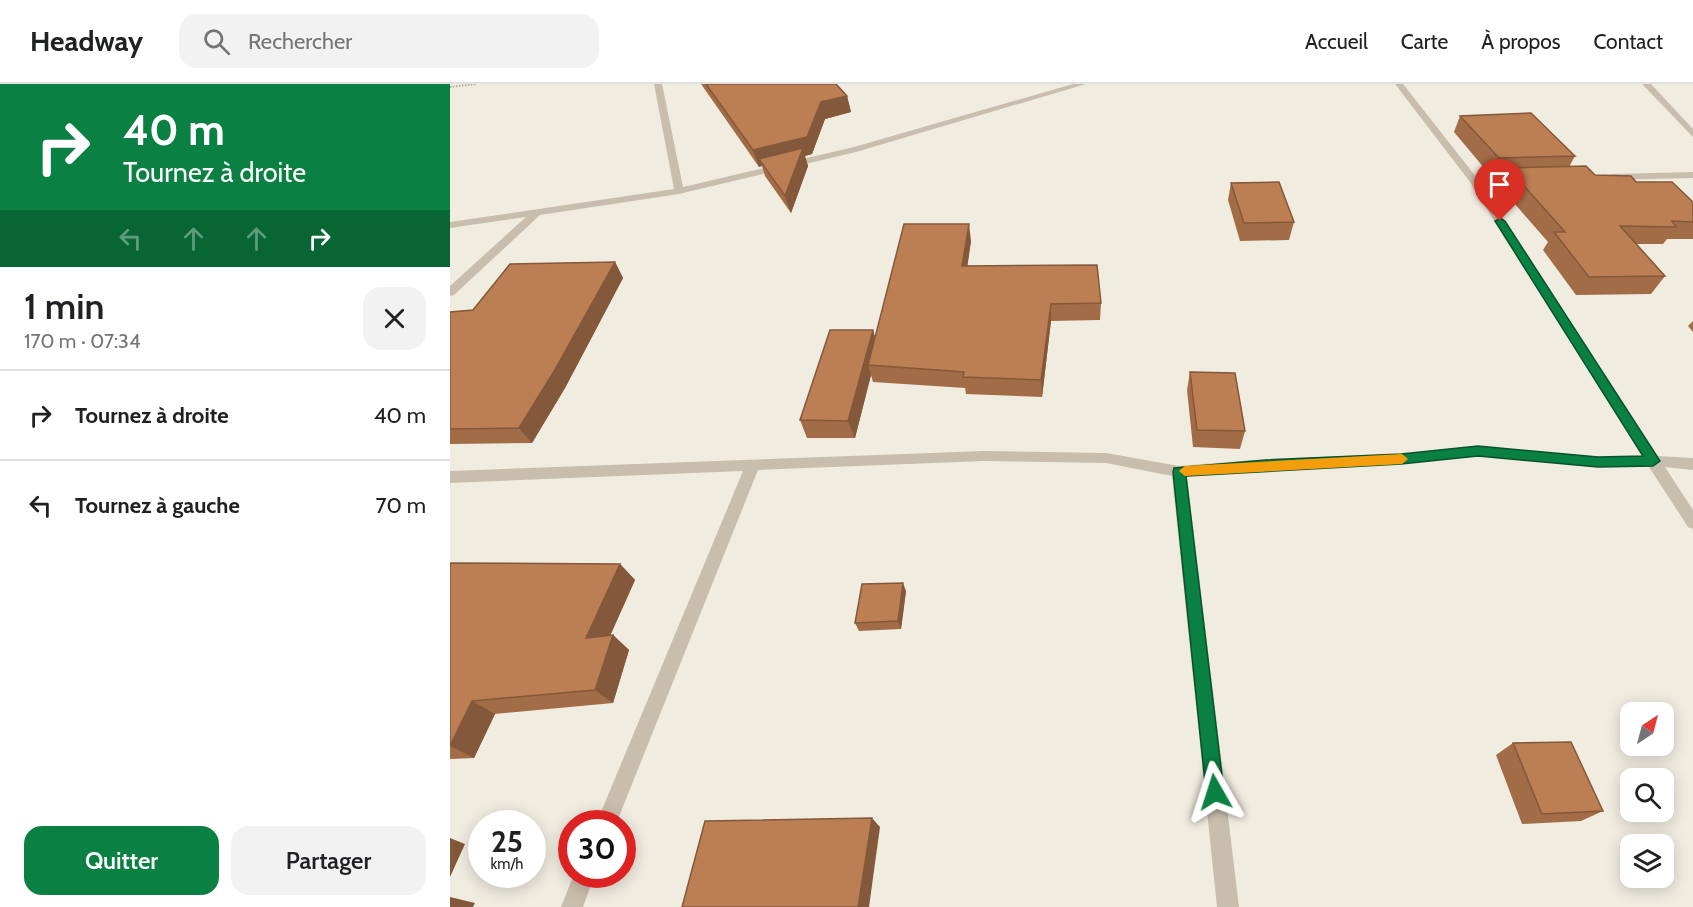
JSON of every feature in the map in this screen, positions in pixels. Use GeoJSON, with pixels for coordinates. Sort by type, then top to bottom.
{"type":"FeatureCollection","features":[{"type":"Feature","properties":{"kind":"street"},"geometry":{"type":"LineString","coordinates":[[658,84],[679,191]]}},
{"type":"Feature","properties":{"kind":"street"},"geometry":{"type":"LineString","coordinates":[[450,225],[679,191],[856,149],[1082,84]]}},
{"type":"Feature","properties":{"kind":"street"},"geometry":{"type":"LineString","coordinates":[[1399,84],[1474,181],[1693,523]]}},
{"type":"Feature","properties":{"kind":"street"},"geometry":{"type":"LineString","coordinates":[[1646,84],[1693,134]]}},
{"type":"Feature","properties":{"kind":"street"},"geometry":{"type":"LineString","coordinates":[[1601,177],[1693,175]]}},
{"type":"Feature","properties":{"kind":"street"},"geometry":{"type":"LineString","coordinates":[[1474,181],[1532,179]]}},
{"type":"Feature","properties":{"kind":"street"},"geometry":{"type":"LineString","coordinates":[[450,292],[537,212]]}},
{"type":"Feature","properties":{"kind":"street"},"geometry":{"type":"LineString","coordinates":[[450,477],[984,456],[1106,458],[1179,472],[1266,465],[1401,459],[1478,451],[1598,462],[1653,461],[1693,464]]}},
{"type":"Feature","properties":{"kind":"street"},"geometry":{"type":"LineString","coordinates":[[612,810],[753,464]]}},
{"type":"Feature","properties":{"kind":"street"},"geometry":{"type":"LineString","coordinates":[[1179,472],[1228,907]]}},
{"type":"Feature","properties":{"kind":"street"},"geometry":{"type":"LineString","coordinates":[[572,907],[579,888]]}},
{"type":"Feature","properties":{"kind":"path"},"geometry":{"type":"LineString","coordinates":[[450,87],[477,84]]}},
{"type":"Feature","properties":{"kind":"building"},"geometry":{"type":"Polygon","coordinates":[[[706,84],[836,84],[847,96],[821,102],[807,137],[753,150],[706,84]]]}},
{"type":"Feature","properties":{"kind":"building"},"geometry":{"type":"Polygon","coordinates":[[[1531,113],[1575,156],[1499,158],[1460,116],[1531,113]]]}},
{"type":"Feature","properties":{"kind":"building"},"geometry":{"type":"Polygon","coordinates":[[[803,148],[785,196],[759,159],[803,148]]]}},
{"type":"Feature","properties":{"kind":"building"},"geometry":{"type":"Polygon","coordinates":[[[1586,166],[1595,175],[1631,176],[1636,182],[1672,182],[1693,202],[1693,222],[1672,221],[1676,227],[1620,226],[1665,276],[1589,277],[1554,232],[1565,232],[1508,168],[1586,166]]]}},
{"type":"Feature","properties":{"kind":"building"},"geometry":{"type":"Polygon","coordinates":[[[1279,182],[1294,222],[1244,223],[1231,183],[1279,182]]]}},
{"type":"Feature","properties":{"kind":"building"},"geometry":{"type":"Polygon","coordinates":[[[904,224],[969,224],[962,266],[1097,265],[1101,303],[1051,304],[1041,380],[963,377],[964,372],[868,365],[904,224]]]}},
{"type":"Feature","properties":{"kind":"building"},"geometry":{"type":"Polygon","coordinates":[[[615,262],[553,373],[519,428],[450,429],[450,312],[473,310],[510,264],[615,262]]]}},
{"type":"Feature","properties":{"kind":"building"},"geometry":{"type":"Polygon","coordinates":[[[830,330],[873,330],[848,421],[800,420],[830,330]]]}},
{"type":"Feature","properties":{"kind":"building"},"geometry":{"type":"Polygon","coordinates":[[[1190,372],[1235,373],[1245,431],[1197,430],[1190,372]]]}},
{"type":"Feature","properties":{"kind":"building"},"geometry":{"type":"Polygon","coordinates":[[[450,563],[620,564],[586,638],[613,635],[595,690],[472,701],[450,746],[450,563]]]}},
{"type":"Feature","properties":{"kind":"building"},"geometry":{"type":"Polygon","coordinates":[[[903,583],[898,621],[855,623],[862,584],[903,583]]]}},
{"type":"Feature","properties":{"kind":"building"},"geometry":{"type":"Polygon","coordinates":[[[1571,742],[1603,811],[1542,814],[1513,743],[1571,742]]]}},
{"type":"Feature","properties":{"kind":"building"},"geometry":{"type":"Polygon","coordinates":[[[872,818],[858,907],[682,907],[705,821],[872,818]]]}},
{"type":"Feature","properties":{"kind":"slow traffic"},"geometry":{"type":"LineString","coordinates":[[1185,471],[1402,459]]}},
{"type":"Feature","properties":{"kind":"route"},"geometry":{"type":"LineString","coordinates":[[1215,792],[1179,472],[1266,465],[1401,459],[1478,451],[1598,462],[1653,461],[1500,221]]}}]}
